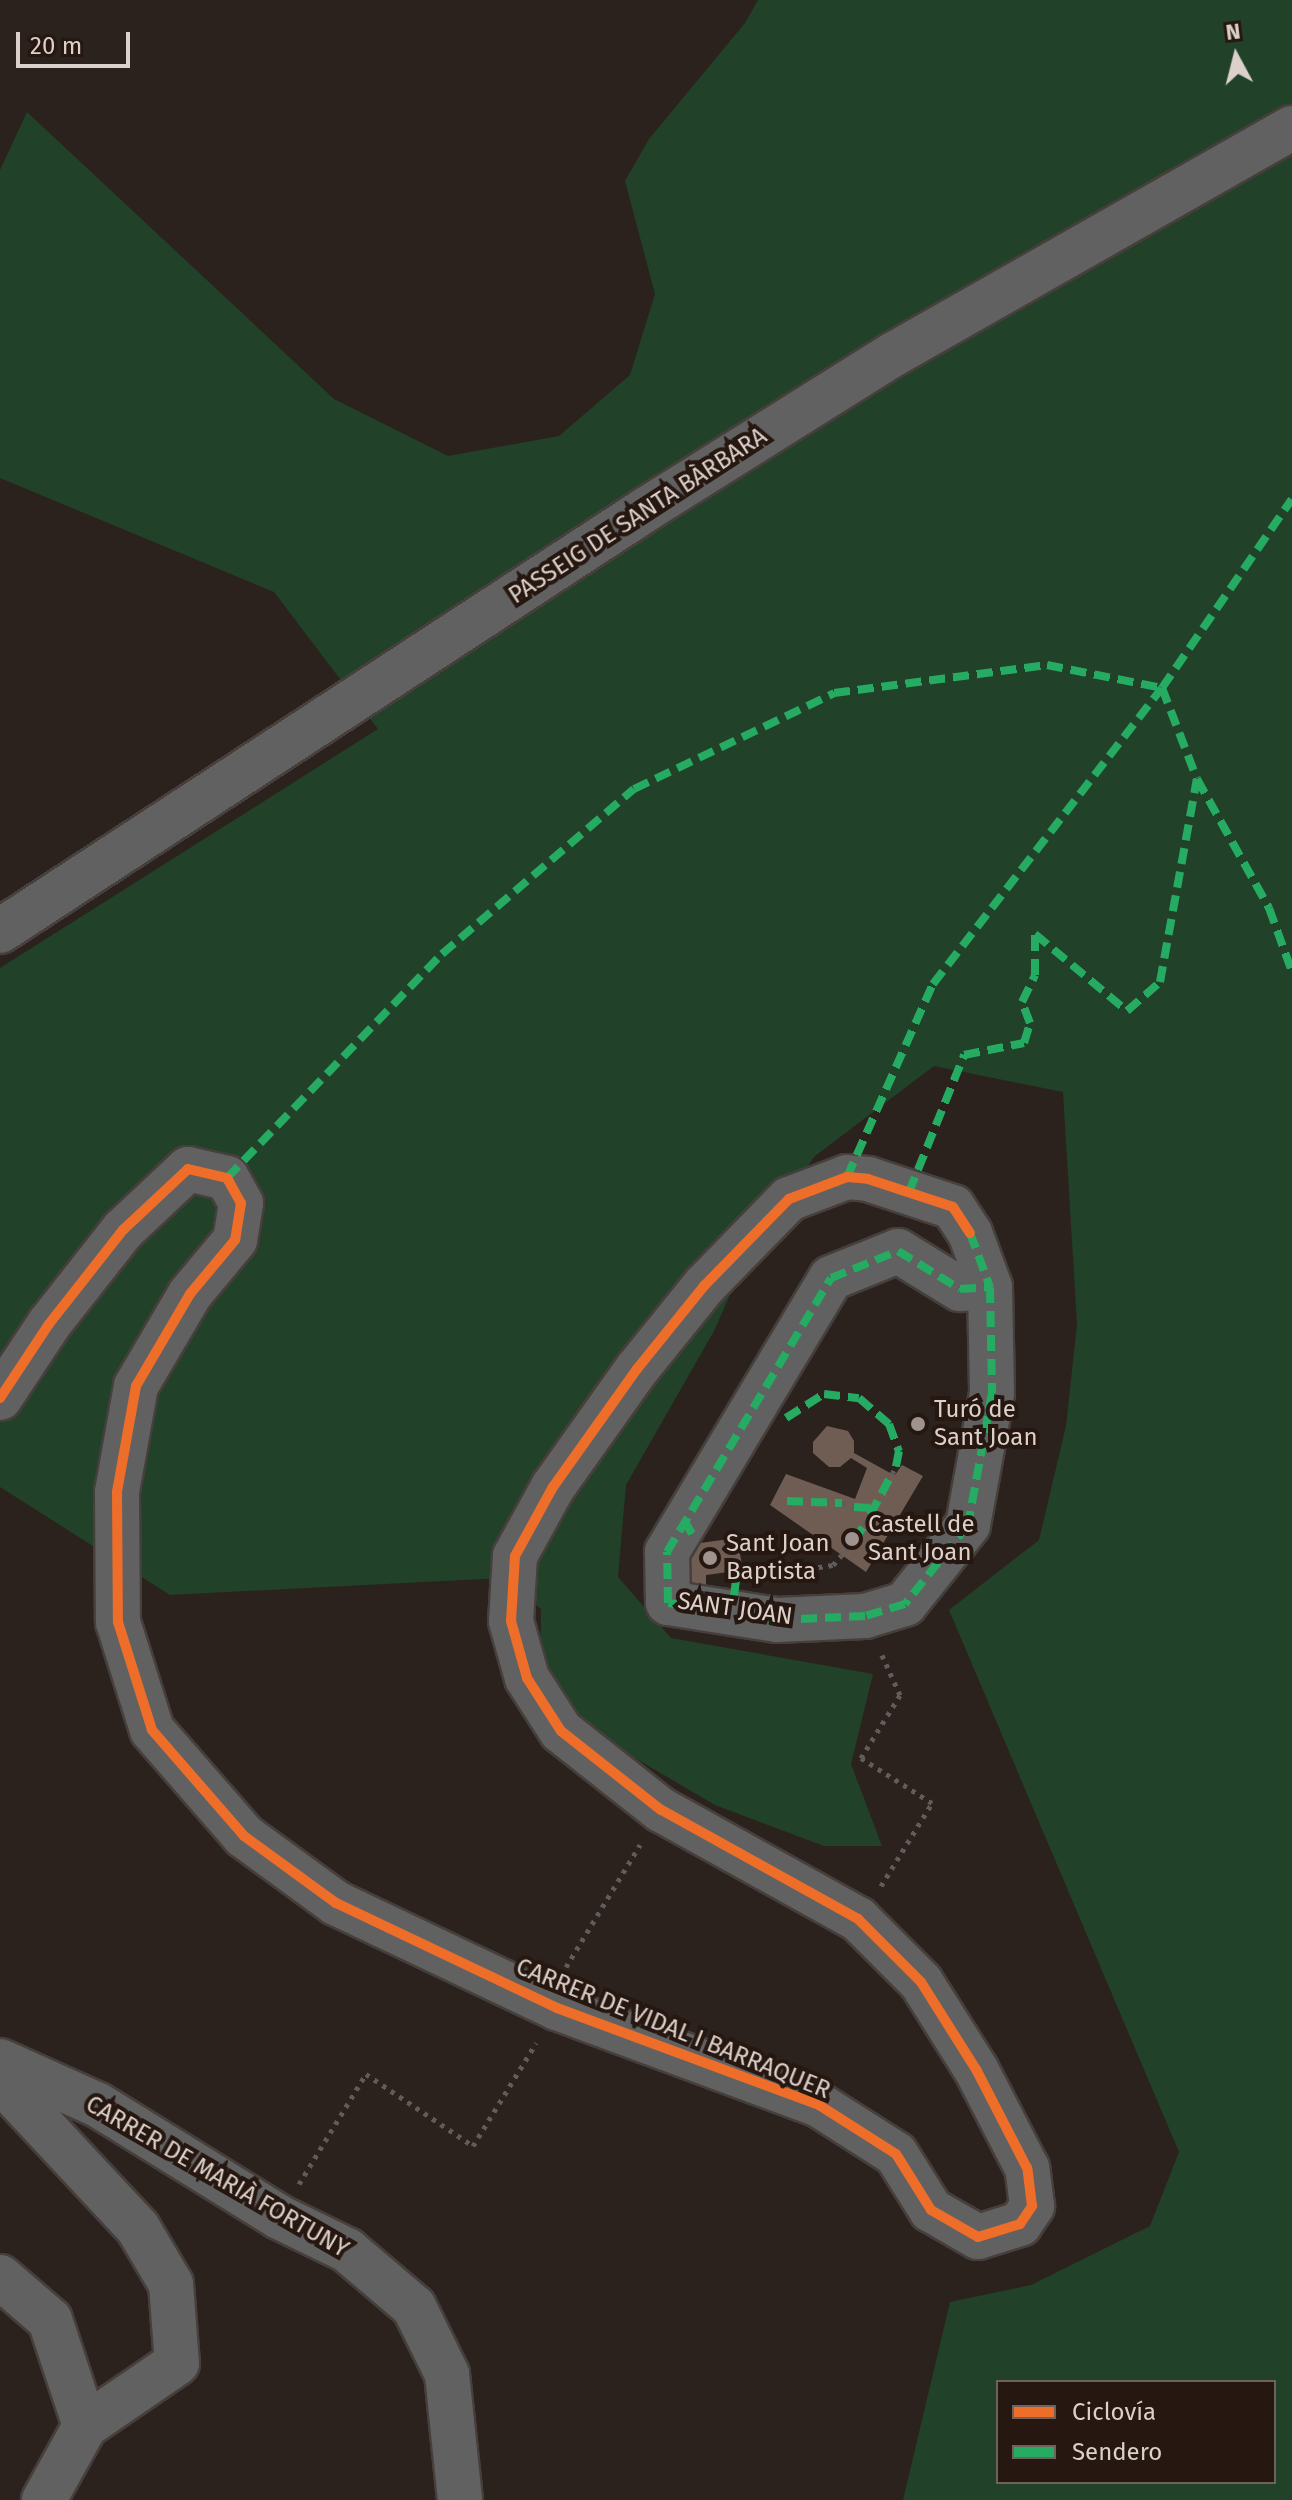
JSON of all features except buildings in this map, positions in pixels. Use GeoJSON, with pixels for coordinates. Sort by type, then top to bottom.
{"type":"FeatureCollection","features":[{"type":"Feature","properties":{"kind":"street","name":"PASSEIG DE SANTA BÀRBARA"},"geometry":{"type":"LineString","coordinates":[[0,931],[645,510],[881,362],[1292,128]]}},
{"type":"Feature","properties":{"kind":"street","name":"CARRER DE VIDAL I BARRAQUER"},"geometry":{"type":"LineString","coordinates":[[0,1398],[49,1324],[123,1230],[188,1169],[227,1178],[241,1203],[235,1240],[190,1294],[136,1386],[117,1492],[118,1622],[152,1730],[244,1836],[336,1903],[547,2003],[819,2105],[896,2154],[931,2210],[978,2237],[1020,2224],[1032,2206],[1027,2168],[977,2071],[921,1982],[858,1919],[661,1810],[561,1731],[527,1678],[511,1621],[515,1556],[553,1487],[637,1369],[704,1286],[789,1199],[847,1177],[868,1179],[953,1207],[970,1233]]}},
{"type":"Feature","properties":{"kind":"street","name":"SANT JOAN"},"geometry":{"type":"LineString","coordinates":[[970,1233],[990,1287],[992,1393],[968,1525],[905,1604],[865,1616],[777,1620],[668,1603],[667,1552],[831,1278],[898,1251],[960,1289],[990,1287]]}},
{"type":"Feature","properties":{"kind":"street","name":"CARRER DE MARIÀ FORTUNY"},"geometry":{"type":"LineString","coordinates":[[0,2061],[98,2105],[279,2217],[347,2250],[414,2307],[447,2374],[460,2500]]}},
{"type":"Feature","properties":{"kind":"street"},"geometry":{"type":"LineString","coordinates":[[0,2080],[138,2228],[171,2284],[177,2363],[85,2426],[44,2500]]}},
{"type":"Feature","properties":{"kind":"street"},"geometry":{"type":"LineString","coordinates":[[0,2277],[50,2320],[85,2426]]}},
{"type":"Feature","properties":{"kind":"path"},"geometry":{"type":"LineString","coordinates":[[892,1474],[896,1467]]}},
{"type":"Feature","properties":{"kind":"path"},"geometry":{"type":"LineString","coordinates":[[842,1503],[854,1507]]}},
{"type":"Feature","properties":{"kind":"path"},"geometry":{"type":"LineString","coordinates":[[865,1524],[870,1515]]}},
{"type":"Feature","properties":{"kind":"path"},"geometry":{"type":"LineString","coordinates":[[764,1575],[833,1565],[854,1541]]}},
{"type":"Feature","properties":{"kind":"path"},"geometry":{"type":"LineString","coordinates":[[858,1919],[932,1803],[861,1758],[900,1695],[865,1616]]}},
{"type":"Feature","properties":{"kind":"path"},"geometry":{"type":"LineString","coordinates":[[279,2217],[366,2074],[473,2146],[555,1985],[661,1810]]}},
{"type":"Feature","properties":{"kind":"green space"},"geometry":{"type":"Polygon","coordinates":[[[758,0],[1292,0],[1292,2500],[903,2500],[950,2302],[1031,2285],[1150,2226],[1179,2152],[949,1610],[1039,1540],[1066,1426],[1077,1324],[1063,1092],[934,1066],[815,1156],[752,1245],[714,1331],[626,1485],[618,1577],[671,1638],[873,1674],[851,1764],[882,1846],[824,1846],[715,1805],[606,1741],[540,1684],[541,1609],[502,1578],[170,1595],[0,1487],[0,968],[378,729],[274,592],[0,478],[0,170],[27,112],[334,399],[448,456],[559,436],[630,375],[655,294],[625,181],[649,139],[745,23],[758,0]]]}},
{"type":"Feature","properties":{"kind":"marked path"},"geometry":{"type":"LineString","coordinates":[[847,1177],[933,984],[1162,688],[1292,499]]}},
{"type":"Feature","properties":{"kind":"marked path"},"geometry":{"type":"LineString","coordinates":[[227,1178],[442,954],[634,789],[834,693],[1047,665],[1162,688],[1197,779],[1269,908],[1292,972]]}},
{"type":"Feature","properties":{"kind":"marked path"},"geometry":{"type":"LineString","coordinates":[[909,1192],[964,1055],[1024,1043],[1030,1023],[1022,1002],[1035,975],[1035,934],[1127,1011],[1160,982],[1197,779]]}},
{"type":"Feature","properties":{"kind":"marked path"},"geometry":{"type":"LineString","coordinates":[[970,1233],[990,1287],[992,1393],[968,1525],[905,1604],[865,1616],[777,1620],[668,1603],[667,1552],[831,1278],[898,1251],[960,1289],[990,1287]]}},
{"type":"Feature","properties":{"kind":"marked path"},"geometry":{"type":"LineString","coordinates":[[786,1418],[824,1394],[859,1398],[889,1424],[899,1451],[896,1467]]}},
{"type":"Feature","properties":{"kind":"marked path"},"geometry":{"type":"LineString","coordinates":[[870,1515],[892,1474]]}},
{"type":"Feature","properties":{"kind":"marked path"},"geometry":{"type":"LineString","coordinates":[[787,1501],[842,1503]]}},
{"type":"Feature","properties":{"kind":"marked path"},"geometry":{"type":"LineString","coordinates":[[854,1507],[873,1508]]}},
{"type":"Feature","properties":{"kind":"marked path"},"geometry":{"type":"LineString","coordinates":[[684,1520],[694,1537]]}},
{"type":"Feature","properties":{"kind":"marked path"},"geometry":{"type":"LineString","coordinates":[[854,1541],[865,1524]]}},
{"type":"Feature","properties":{"kind":"marked path"},"geometry":{"type":"LineString","coordinates":[[723,1609],[734,1596],[736,1579]]}},
{"type":"Feature","properties":{"kind":"cycle path"},"geometry":{"type":"LineString","coordinates":[[0,1398],[49,1324],[123,1230],[188,1169],[227,1178],[241,1203],[235,1240],[190,1294],[136,1386],[117,1492],[118,1622],[152,1730],[244,1836],[336,1903],[557,2008],[819,2105],[896,2154],[931,2210],[978,2237],[1020,2224],[1032,2206],[1027,2168],[977,2071],[921,1982],[858,1919],[661,1810],[561,1731],[527,1678],[511,1621],[515,1556],[553,1487],[637,1369],[704,1286],[789,1199],[847,1177],[868,1179],[953,1207],[970,1233]]}},
{"type":"Feature","properties":{"kind":"place","name":"Turó de Sant Joan"},"geometry":{"type":"Point","coordinates":[918,1424]}},
{"type":"Feature","properties":{"kind":"place","name":"Castell de Sant Joan"},"geometry":{"type":"Point","coordinates":[852,1539]}},
{"type":"Feature","properties":{"kind":"place","name":"Sant Joan Baptista"},"geometry":{"type":"Point","coordinates":[710,1558]}}]}
